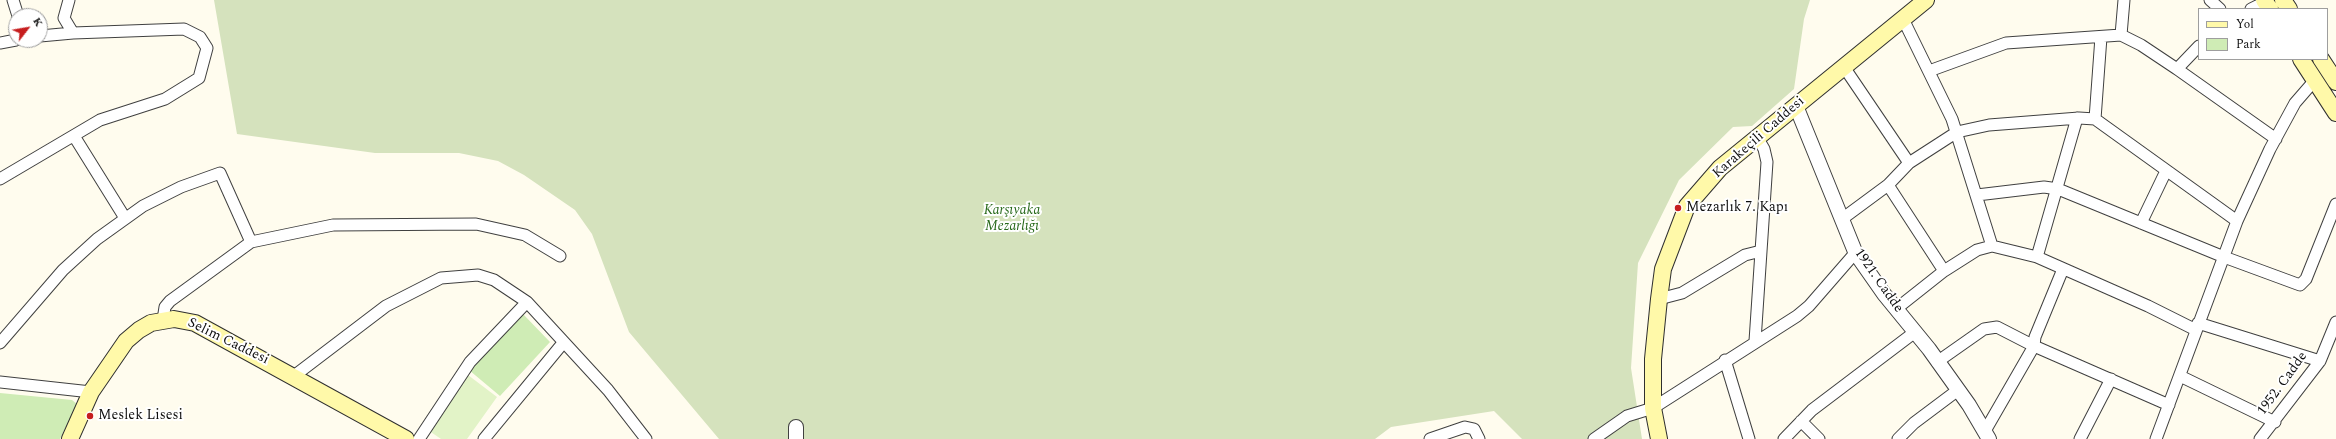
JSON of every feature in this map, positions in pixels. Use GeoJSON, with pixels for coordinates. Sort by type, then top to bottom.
{"type":"FeatureCollection","features":[{"type":"Feature","properties":{"kind":"main road","name":"Karakeçili Caddesi"},"geometry":{"type":"LineString","coordinates":[[1659,439],[1653,408],[1654,359],[1659,299],[1663,269],[1687,206],[1720,168],[1926,0]]}},
{"type":"Feature","properties":{"kind":"main road"},"geometry":{"type":"LineString","coordinates":[[2303,60],[2336,113]]}},
{"type":"Feature","properties":{"kind":"main road"},"geometry":{"type":"LineString","coordinates":[[2322,60],[2336,82]]}},
{"type":"Feature","properties":{"kind":"main road","name":"Selim Caddesi"},"geometry":{"type":"LineString","coordinates":[[70,439],[92,392],[126,341],[139,330],[163,320],[174,319],[195,323],[294,376],[406,439]]}},
{"type":"Feature","properties":{"kind":"street"},"geometry":{"type":"LineString","coordinates":[[69,0],[64,18],[73,33]]}},
{"type":"Feature","properties":{"kind":"street"},"geometry":{"type":"LineString","coordinates":[[2121,35],[2124,0]]}},
{"type":"Feature","properties":{"kind":"street"},"geometry":{"type":"LineString","coordinates":[[2210,0],[2219,8]]}},
{"type":"Feature","properties":{"kind":"street"},"geometry":{"type":"LineString","coordinates":[[1903,19],[1952,119],[1992,246]]}},
{"type":"Feature","properties":{"kind":"street"},"geometry":{"type":"LineString","coordinates":[[0,179],[100,120],[165,98],[199,78],[207,48],[200,37],[184,29],[48,35]]}},
{"type":"Feature","properties":{"kind":"street"},"geometry":{"type":"LineString","coordinates":[[1929,71],[2006,43],[2121,35],[2141,45],[2177,69],[2276,139]]}},
{"type":"Feature","properties":{"kind":"street"},"geometry":{"type":"LineString","coordinates":[[2095,119],[2101,37]]}},
{"type":"Feature","properties":{"kind":"street"},"geometry":{"type":"LineString","coordinates":[[2177,69],[2198,47]]}},
{"type":"Feature","properties":{"kind":"street"},"geometry":{"type":"LineString","coordinates":[[1844,67],[1909,164]]}},
{"type":"Feature","properties":{"kind":"street"},"geometry":{"type":"LineString","coordinates":[[2156,439],[2237,221],[2295,103],[2315,80]]}},
{"type":"Feature","properties":{"kind":"street","name":"1921. Cadde"},"geometry":{"type":"LineString","coordinates":[[1796,106],[1856,252],[1958,390],[1987,435]]}},
{"type":"Feature","properties":{"kind":"street"},"geometry":{"type":"LineString","coordinates":[[2038,257],[2077,118]]}},
{"type":"Feature","properties":{"kind":"street"},"geometry":{"type":"LineString","coordinates":[[1842,219],[1888,185],[1909,164],[1957,132],[1989,125],[2077,118],[2095,119],[2237,221]]}},
{"type":"Feature","properties":{"kind":"street"},"geometry":{"type":"LineString","coordinates":[[74,136],[125,218]]}},
{"type":"Feature","properties":{"kind":"street"},"geometry":{"type":"LineString","coordinates":[[1755,341],[1767,162],[1764,149],[1757,137]]}},
{"type":"Feature","properties":{"kind":"street"},"geometry":{"type":"LineString","coordinates":[[2142,223],[2166,171]]}},
{"type":"Feature","properties":{"kind":"street"},"geometry":{"type":"LineString","coordinates":[[0,343],[63,270],[97,239],[125,218],[163,195],[220,173],[252,242]]}},
{"type":"Feature","properties":{"kind":"street"},"geometry":{"type":"LineString","coordinates":[[1888,185],[1944,271]]}},
{"type":"Feature","properties":{"kind":"street"},"geometry":{"type":"LineString","coordinates":[[1977,195],[2044,187],[2058,189],[2224,257],[2300,285],[2306,279],[2336,204]]}},
{"type":"Feature","properties":{"kind":"street"},"geometry":{"type":"LineString","coordinates":[[163,320],[165,307],[170,301],[252,242],[333,225],[476,224],[525,234],[560,256]]}},
{"type":"Feature","properties":{"kind":"street"},"geometry":{"type":"LineString","coordinates":[[1896,308],[1944,271],[1977,250],[1992,246],[2038,257],[2197,326],[2320,361]]}},
{"type":"Feature","properties":{"kind":"street"},"geometry":{"type":"LineString","coordinates":[[1659,299],[1682,293],[1746,255],[1761,251]]}},
{"type":"Feature","properties":{"kind":"street"},"geometry":{"type":"LineString","coordinates":[[1594,439],[1628,416],[1653,408],[1725,360],[1797,316],[1809,306],[1856,252]]}},
{"type":"Feature","properties":{"kind":"street"},"geometry":{"type":"LineString","coordinates":[[1987,435],[2034,346],[2035,337],[2063,269]]}},
{"type":"Feature","properties":{"kind":"street"},"geometry":{"type":"LineString","coordinates":[[294,376],[386,306],[441,278],[478,275],[494,280],[527,302],[563,343],[608,390],[646,439]]}},
{"type":"Feature","properties":{"kind":"street"},"geometry":{"type":"LineString","coordinates":[[419,439],[470,362],[527,302]]}},
{"type":"Feature","properties":{"kind":"street","name":"1952. Cadde"},"geometry":{"type":"LineString","coordinates":[[2260,439],[2275,422],[2320,361],[2336,322]]}},
{"type":"Feature","properties":{"kind":"street"},"geometry":{"type":"LineString","coordinates":[[1937,362],[1984,329],[1997,327],[2034,346],[2169,405]]}},
{"type":"Feature","properties":{"kind":"street"},"geometry":{"type":"LineString","coordinates":[[1784,439],[1812,410],[1915,332]]}},
{"type":"Feature","properties":{"kind":"street"},"geometry":{"type":"LineString","coordinates":[[484,439],[563,343]]}},
{"type":"Feature","properties":{"kind":"street"},"geometry":{"type":"LineString","coordinates":[[1725,360],[1749,439]]}},
{"type":"Feature","properties":{"kind":"street"},"geometry":{"type":"LineString","coordinates":[[2180,376],[2275,422]]}},
{"type":"Feature","properties":{"kind":"street"},"geometry":{"type":"LineString","coordinates":[[2080,439],[2111,379]]}},
{"type":"Feature","properties":{"kind":"street"},"geometry":{"type":"LineString","coordinates":[[0,382],[92,392]]}},
{"type":"Feature","properties":{"kind":"street"},"geometry":{"type":"LineString","coordinates":[[1898,439],[1914,423],[1958,390]]}},
{"type":"Feature","properties":{"kind":"street"},"geometry":{"type":"LineString","coordinates":[[1801,422],[1819,439]]}},
{"type":"Feature","properties":{"kind":"street"},"geometry":{"type":"LineString","coordinates":[[1430,439],[1465,426],[1474,429],[1479,439]]}},
{"type":"Feature","properties":{"kind":"green space","name":"Karşıyaka Mezarlığı"},"geometry":{"type":"Polygon","coordinates":[[[214,0],[1810,0],[1804,19],[1794,89],[1752,126],[1733,127],[1679,180],[1638,263],[1631,368],[1642,439],[1522,439],[1494,411],[1391,427],[1375,439],[719,439],[629,332],[592,234],[575,210],[524,175],[498,161],[459,153],[375,153],[237,134],[214,0]]]}},
{"type":"Feature","properties":{"kind":"green space"},"geometry":{"type":"Polygon","coordinates":[[[523,314],[550,342],[500,396],[469,370],[523,314]]]}},
{"type":"Feature","properties":{"kind":"green space"},"geometry":{"type":"Polygon","coordinates":[[[468,375],[497,397],[467,439],[441,439],[428,430],[468,375]]]}},
{"type":"Feature","properties":{"kind":"green space"},"geometry":{"type":"Polygon","coordinates":[[[0,393],[72,400],[77,404],[60,439],[0,439],[0,393]]]}},
{"type":"Feature","properties":{"kind":"place","name":"Mezarlık 7. Kapı"},"geometry":{"type":"Point","coordinates":[1678,208]}},
{"type":"Feature","properties":{"kind":"place","name":"Meslek Lisesi"},"geometry":{"type":"Point","coordinates":[90,416]}}]}
